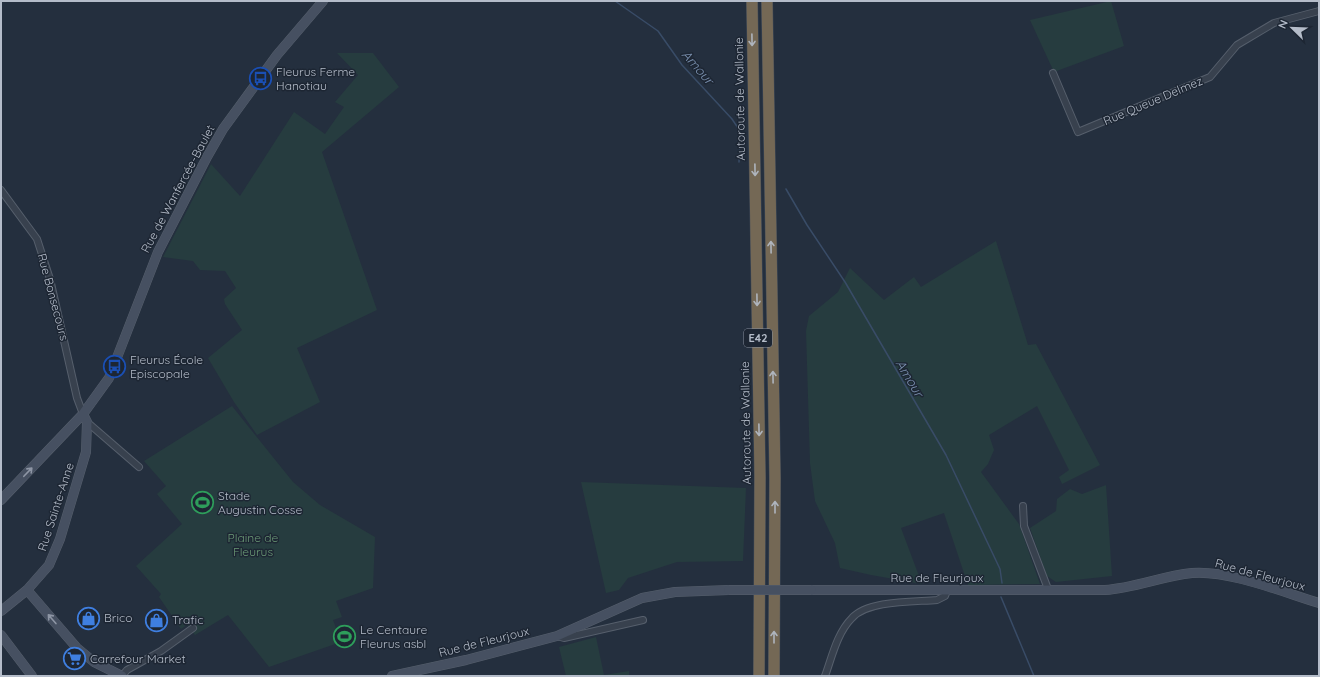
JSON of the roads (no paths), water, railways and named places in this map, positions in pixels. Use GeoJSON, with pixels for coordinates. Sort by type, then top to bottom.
{"type":"FeatureCollection","features":[{"type":"Feature","properties":{"kind":"highway","name":"Autoroute de Wallonie"},"geometry":{"type":"LineString","coordinates":[[752,1],[760,477],[759,676]]}},
{"type":"Feature","properties":{"kind":"highway","name":"E42"},"geometry":{"type":"LineString","coordinates":[[767,1],[775,478],[774,676]]}},
{"type":"Feature","properties":{"kind":"street","name":"Rue de Wanfercée-Baulet"},"geometry":{"type":"LineString","coordinates":[[1,500],[85,418],[109,378],[147,277],[180,208],[223,129],[277,55],[323,1]]}},
{"type":"Feature","properties":{"kind":"street","name":"Rue Queue Delmez"},"geometry":{"type":"LineString","coordinates":[[1053,73],[1078,132],[1210,77],[1237,45],[1274,23],[1319,11]]}},
{"type":"Feature","properties":{"kind":"street","name":"Rue Bonsecours"},"geometry":{"type":"LineString","coordinates":[[1,190],[37,239],[50,279],[78,398],[85,418]]}},
{"type":"Feature","properties":{"kind":"street"},"geometry":{"type":"LineString","coordinates":[[85,418],[139,467]]}},
{"type":"Feature","properties":{"kind":"street","name":"Rue Sainte-Anne"},"geometry":{"type":"LineString","coordinates":[[2,607],[26,590],[49,565],[60,539],[86,452],[85,418]]}},
{"type":"Feature","properties":{"kind":"street"},"geometry":{"type":"LineString","coordinates":[[1023,506],[1024,526],[1048,589]]}},
{"type":"Feature","properties":{"kind":"street","name":"Rue de Fleurjoux"},"geometry":{"type":"LineString","coordinates":[[392,676],[506,650],[557,636],[642,598],[675,592],[729,590],[947,591],[1125,588],[1192,573],[1213,573],[1319,603]]}},
{"type":"Feature","properties":{"kind":"street"},"geometry":{"type":"LineString","coordinates":[[26,590],[77,648],[94,662],[122,676],[127,670],[161,651],[193,628]]}},
{"type":"Feature","properties":{"kind":"street"},"geometry":{"type":"LineString","coordinates":[[825,676],[842,632],[852,618],[862,609],[882,605],[937,600],[945,596],[947,591]]}},
{"type":"Feature","properties":{"kind":"street","name":"Rue de Fleurjoux"},"geometry":{"type":"LineString","coordinates":[[557,636],[564,638],[643,620]]}},
{"type":"Feature","properties":{"kind":"street"},"geometry":{"type":"LineString","coordinates":[[1,635],[32,676]]}},
{"type":"Feature","properties":{"kind":"waterway","name":"Amour"},"geometry":{"type":"LineString","coordinates":[[615,1],[658,31],[682,65],[732,119],[740,131],[739,162]]}},
{"type":"Feature","properties":{"kind":"waterway","name":"Amour"},"geometry":{"type":"LineString","coordinates":[[786,189],[807,225],[845,282],[946,455],[1000,569],[1002,583]]}},
{"type":"Feature","properties":{"kind":"waterway","name":"Amour"},"geometry":{"type":"LineString","coordinates":[[1001,597],[1034,676]]}},
{"type":"Feature","properties":{"kind":"place","name":"Fleurus Ferme Hanotiau"},"geometry":{"type":"Point","coordinates":[261,79]}},
{"type":"Feature","properties":{"kind":"place","name":"Fleurus École Episcopale"},"geometry":{"type":"Point","coordinates":[115,367]}},
{"type":"Feature","properties":{"kind":"place","name":"Stade Augustin Cosse"},"geometry":{"type":"Point","coordinates":[203,503]}},
{"type":"Feature","properties":{"kind":"place","name":"Brico"},"geometry":{"type":"Point","coordinates":[89,618]}},
{"type":"Feature","properties":{"kind":"place","name":"Trafic"},"geometry":{"type":"Point","coordinates":[156,620]}},
{"type":"Feature","properties":{"kind":"place","name":"Le Centaure Fleurus asbl"},"geometry":{"type":"Point","coordinates":[344,637]}},
{"type":"Feature","properties":{"kind":"place","name":"Carrefour Market"},"geometry":{"type":"Point","coordinates":[74,659]}},
{"type":"Feature","properties":{"kind":"park label","name":"Plaine de Fleurus"},"geometry":{"type":"Point","coordinates":[253,545]}}]}
